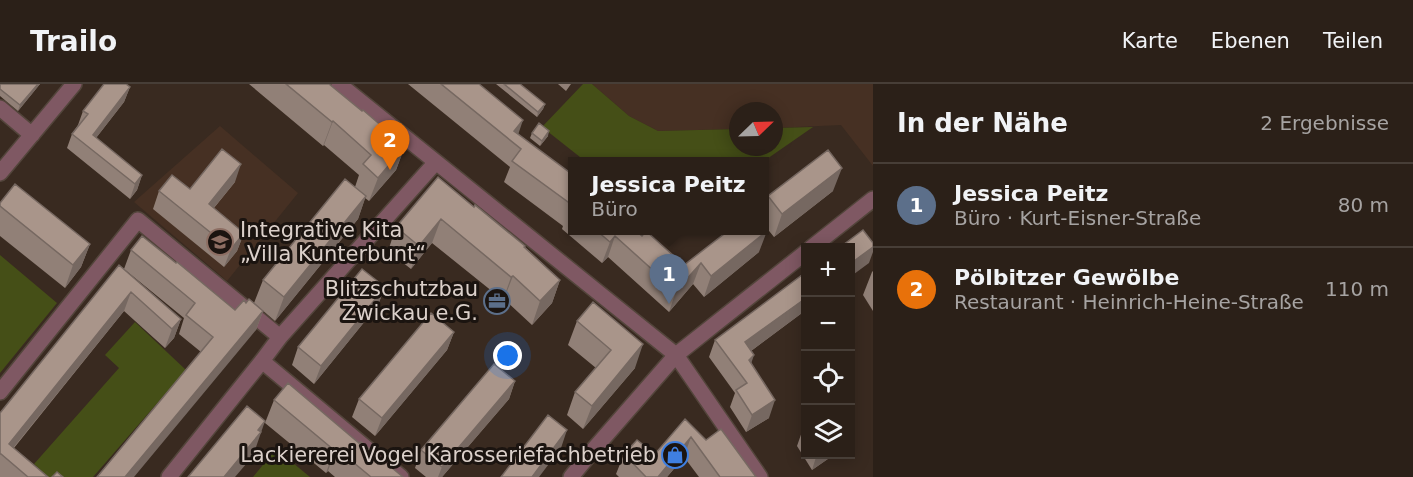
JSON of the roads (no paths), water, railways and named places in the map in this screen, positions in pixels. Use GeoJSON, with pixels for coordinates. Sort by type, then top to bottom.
{"type":"FeatureCollection","features":[{"type":"Feature","properties":{"kind":"street"},"geometry":{"type":"LineString","coordinates":[[0,173],[74,84]]}},
{"type":"Feature","properties":{"kind":"street"},"geometry":{"type":"LineString","coordinates":[[339,84],[676,355],[760,477]]}},
{"type":"Feature","properties":{"kind":"street"},"geometry":{"type":"LineString","coordinates":[[0,108],[32,135]]}},
{"type":"Feature","properties":{"kind":"street"},"geometry":{"type":"LineString","coordinates":[[169,477],[280,337],[436,162]]}},
{"type":"Feature","properties":{"kind":"street"},"geometry":{"type":"LineString","coordinates":[[818,243],[871,205]]}},
{"type":"Feature","properties":{"kind":"street"},"geometry":{"type":"LineString","coordinates":[[0,392],[138,220],[280,337]]}},
{"type":"Feature","properties":{"kind":"street"},"geometry":{"type":"LineString","coordinates":[[572,477],[676,355],[801,256]]}},
{"type":"Feature","properties":{"kind":"street"},"geometry":{"type":"LineString","coordinates":[[262,361],[401,477]]}},
{"type":"Feature","properties":{"kind":"place","name":"Pölbitzer Gewölbe"},"geometry":{"type":"Point","coordinates":[390,170]}},
{"type":"Feature","properties":{"kind":"place","name":"Integrative Kita „Villa Kunterbunt“"},"geometry":{"type":"Point","coordinates":[220,242]}},
{"type":"Feature","properties":{"kind":"place","name":"Blitzschutzbau Zwickau e.G."},"geometry":{"type":"Point","coordinates":[497,301]}},
{"type":"Feature","properties":{"kind":"place","name":"Jessica Peitz"},"geometry":{"type":"Point","coordinates":[669,304]}},
{"type":"Feature","properties":{"kind":"place","name":"Lackiererei Vogel Karosseriefachbetrieb"},"geometry":{"type":"Point","coordinates":[675,455]}}]}
